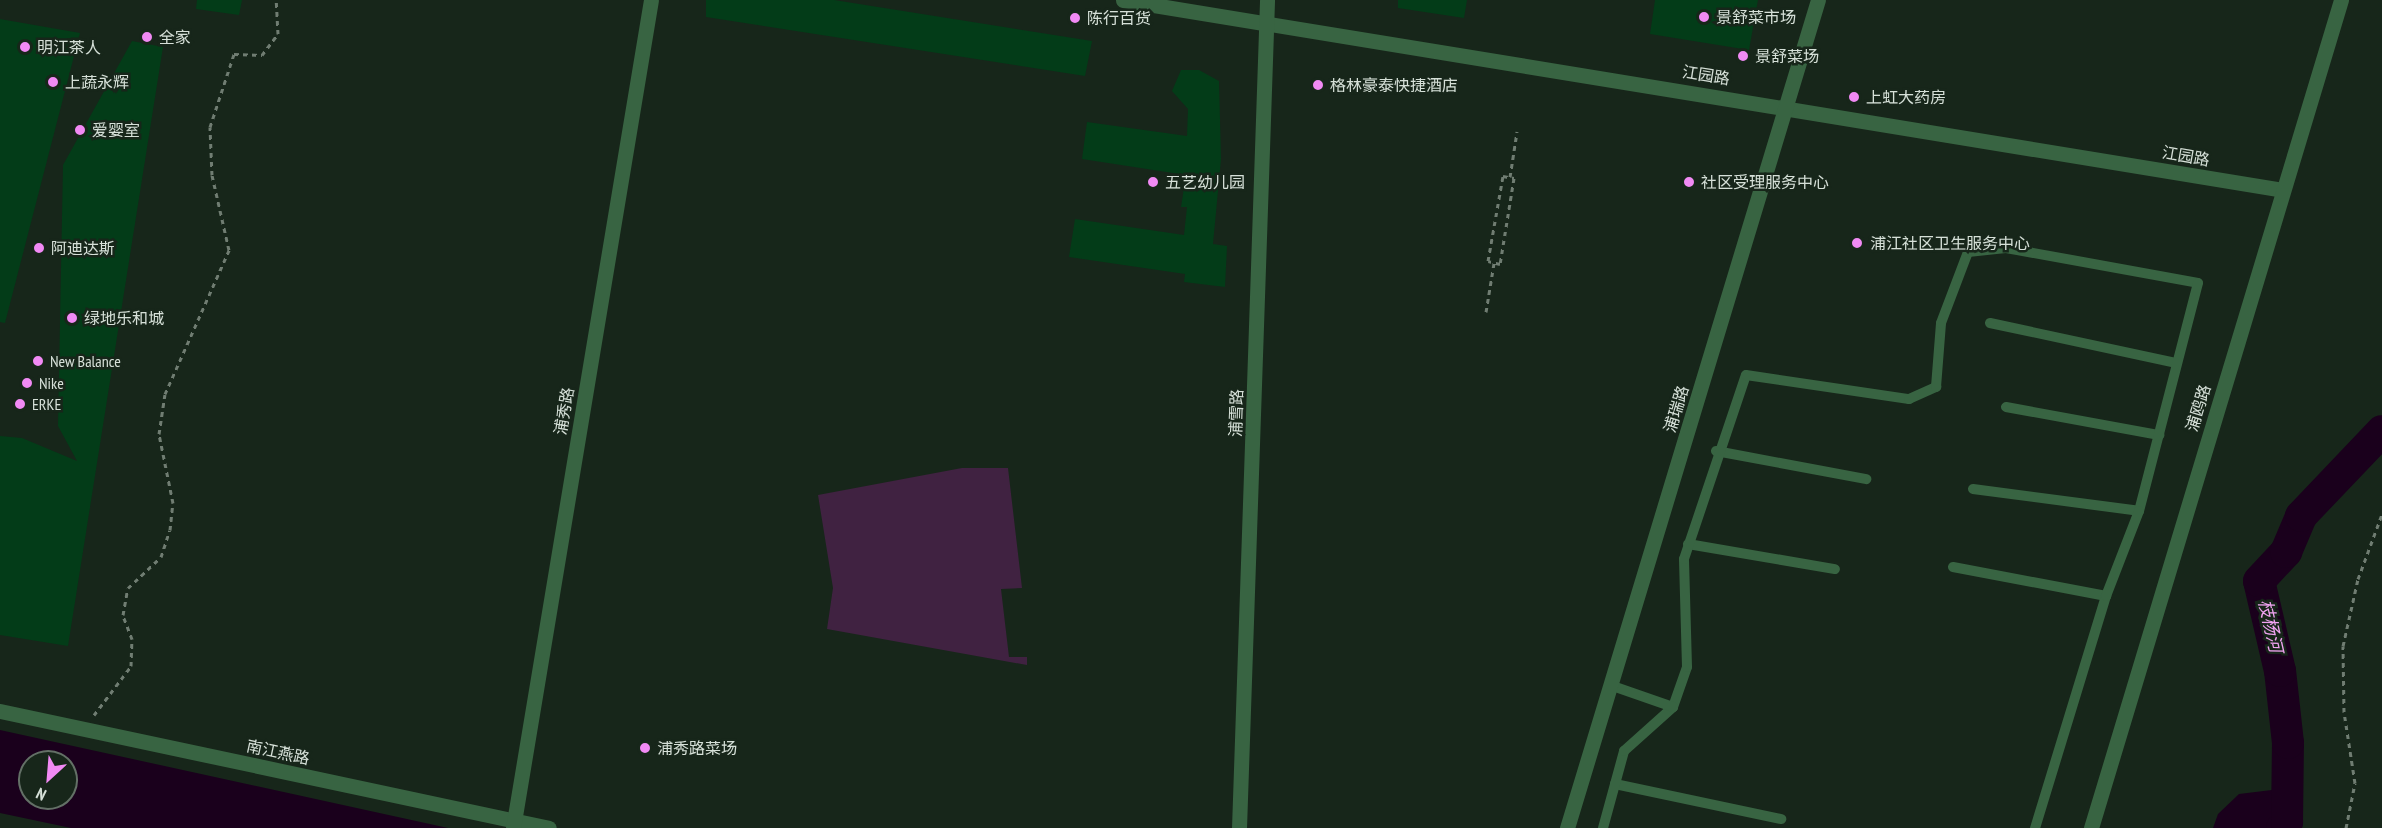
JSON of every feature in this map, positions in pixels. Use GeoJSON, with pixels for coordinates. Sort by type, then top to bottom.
{"type":"FeatureCollection","features":[{"type":"Feature","properties":{"kind":"street","name":"浦秀路"},"geometry":{"type":"LineString","coordinates":[[514,824],[651,0]]}},
{"type":"Feature","properties":{"kind":"street","name":"江园路"},"geometry":{"type":"LineString","coordinates":[[1123,0],[1786,106],[2283,190]]}},
{"type":"Feature","properties":{"kind":"street","name":"浦雪路"},"geometry":{"type":"LineString","coordinates":[[1239,828],[1267,0]]}},
{"type":"Feature","properties":{"kind":"street","name":"浦瑞路"},"geometry":{"type":"LineString","coordinates":[[1567,828],[1818,0]]}},
{"type":"Feature","properties":{"kind":"street","name":"浦鸥路"},"geometry":{"type":"LineString","coordinates":[[2091,828],[2341,0]]}},
{"type":"Feature","properties":{"kind":"street","name":"南江燕路"},"geometry":{"type":"LineString","coordinates":[[0,711],[514,824],[549,828]]}},
{"type":"Feature","properties":{"kind":"lane"},"geometry":{"type":"LineString","coordinates":[[1603,828],[1624,751],[1673,707],[1687,667],[1682,620],[1688,544],[1716,451],[1746,375],[1909,399],[1936,387],[1941,323],[1968,252],[2007,248],[2198,283],[2139,511],[2106,596],[2035,828]]}},
{"type":"Feature","properties":{"kind":"lane"},"geometry":{"type":"LineString","coordinates":[[1990,323],[2177,363]]}},
{"type":"Feature","properties":{"kind":"lane"},"geometry":{"type":"LineString","coordinates":[[2006,407],[2159,435]]}},
{"type":"Feature","properties":{"kind":"lane"},"geometry":{"type":"LineString","coordinates":[[1716,451],[1866,479]]}},
{"type":"Feature","properties":{"kind":"lane"},"geometry":{"type":"LineString","coordinates":[[1973,489],[2139,511]]}},
{"type":"Feature","properties":{"kind":"lane"},"geometry":{"type":"LineString","coordinates":[[1688,544],[1835,569]]}},
{"type":"Feature","properties":{"kind":"lane"},"geometry":{"type":"LineString","coordinates":[[1953,567],[2106,596]]}},
{"type":"Feature","properties":{"kind":"lane"},"geometry":{"type":"LineString","coordinates":[[1610,686],[1673,707]]}},
{"type":"Feature","properties":{"kind":"lane"},"geometry":{"type":"LineString","coordinates":[[1615,784],[1781,819]]}},
{"type":"Feature","properties":{"kind":"path"},"geometry":{"type":"LineString","coordinates":[[82,728],[131,666],[132,639],[123,615],[128,588],[161,557],[170,531],[173,503],[159,434],[165,394],[229,250],[212,175],[210,127],[234,54],[262,55],[278,34],[276,0]]}},
{"type":"Feature","properties":{"kind":"path"},"geometry":{"type":"LineString","coordinates":[[1510,177],[1517,132]]}},
{"type":"Feature","properties":{"kind":"path"},"geometry":{"type":"LineString","coordinates":[[1503,176],[1510,177],[1514,178],[1500,264],[1494,263],[1488,261],[1503,176]]}},
{"type":"Feature","properties":{"kind":"path"},"geometry":{"type":"LineString","coordinates":[[1486,312],[1494,263]]}},
{"type":"Feature","properties":{"kind":"path"},"geometry":{"type":"LineString","coordinates":[[2346,828],[2355,783],[2344,712],[2343,646],[2358,579],[2382,514]]}},
{"type":"Feature","properties":{"kind":"shaded area"},"geometry":{"type":"Polygon","coordinates":[[[962,468],[1008,468],[1022,588],[1001,589],[1009,657],[1027,657],[1027,665],[827,629],[833,588],[818,495],[962,468]]]}},
{"type":"Feature","properties":{"kind":"shaded area"},"geometry":{"type":"Polygon","coordinates":[[[0,730],[448,828],[71,828],[0,813],[0,730]]]}},
{"type":"Feature","properties":{"kind":"shaded area"},"geometry":{"type":"Polygon","coordinates":[[[2297,787],[2293,828],[2213,828],[2218,814],[2239,794],[2297,787]]]}},
{"type":"Feature","properties":{"kind":"building"},"geometry":{"type":"Polygon","coordinates":[[[197,0],[242,0],[239,15],[196,9],[197,0]]]}},
{"type":"Feature","properties":{"kind":"building"},"geometry":{"type":"Polygon","coordinates":[[[706,0],[834,0],[1092,41],[1085,76],[706,17],[706,0]]]}},
{"type":"Feature","properties":{"kind":"building"},"geometry":{"type":"Polygon","coordinates":[[[1398,0],[1467,0],[1464,18],[1398,8],[1398,0]]]}},
{"type":"Feature","properties":{"kind":"building","name":"景舒菜市场"},"geometry":{"type":"Polygon","coordinates":[[[1655,0],[1758,0],[1749,50],[1650,34],[1655,0]]]}},
{"type":"Feature","properties":{"kind":"building"},"geometry":{"type":"Polygon","coordinates":[[[0,19],[80,33],[5,323],[0,322],[0,19]]]}},
{"type":"Feature","properties":{"kind":"building"},"geometry":{"type":"Polygon","coordinates":[[[132,41],[163,47],[68,646],[0,635],[0,436],[22,438],[77,461],[58,426],[63,165],[132,41]]]}},
{"type":"Feature","properties":{"kind":"building"},"geometry":{"type":"Polygon","coordinates":[[[1181,70],[1199,70],[1219,81],[1221,159],[1213,244],[1227,246],[1225,287],[1184,282],[1185,274],[1069,257],[1075,219],[1184,235],[1187,207],[1181,207],[1186,175],[1082,159],[1087,122],[1187,136],[1188,109],[1172,91],[1181,70]]]}},
{"type":"Feature","properties":{"kind":"waterway","name":"枝杨河"},"geometry":{"type":"LineString","coordinates":[[2282,828],[2287,822],[2288,743],[2280,671],[2259,581],[2286,552],[2301,516],[2382,431]]}},
{"type":"Feature","properties":{"kind":"place","name":"景舒菜市场"},"geometry":{"type":"Point","coordinates":[1704,17]}},
{"type":"Feature","properties":{"kind":"place","name":"陈行百货"},"geometry":{"type":"Point","coordinates":[1075,18]}},
{"type":"Feature","properties":{"kind":"place","name":"全家"},"geometry":{"type":"Point","coordinates":[147,37]}},
{"type":"Feature","properties":{"kind":"place","name":"明江茶人"},"geometry":{"type":"Point","coordinates":[25,47]}},
{"type":"Feature","properties":{"kind":"place","name":"景舒菜场"},"geometry":{"type":"Point","coordinates":[1743,56]}},
{"type":"Feature","properties":{"kind":"place","name":"上蔬永辉"},"geometry":{"type":"Point","coordinates":[53,82]}},
{"type":"Feature","properties":{"kind":"place","name":"格林豪泰快捷酒店"},"geometry":{"type":"Point","coordinates":[1318,85]}},
{"type":"Feature","properties":{"kind":"place","name":"上虹大药房"},"geometry":{"type":"Point","coordinates":[1854,97]}},
{"type":"Feature","properties":{"kind":"place","name":"爱婴室"},"geometry":{"type":"Point","coordinates":[80,130]}},
{"type":"Feature","properties":{"kind":"place","name":"五艺幼儿园"},"geometry":{"type":"Point","coordinates":[1153,182]}},
{"type":"Feature","properties":{"kind":"place","name":"社区受理服务中心"},"geometry":{"type":"Point","coordinates":[1689,182]}},
{"type":"Feature","properties":{"kind":"place","name":"浦江社区卫生服务中心"},"geometry":{"type":"Point","coordinates":[1857,243]}},
{"type":"Feature","properties":{"kind":"place","name":"阿迪达斯"},"geometry":{"type":"Point","coordinates":[39,248]}},
{"type":"Feature","properties":{"kind":"place","name":"绿地乐和城"},"geometry":{"type":"Point","coordinates":[72,318]}},
{"type":"Feature","properties":{"kind":"place","name":"New Balance"},"geometry":{"type":"Point","coordinates":[38,361]}},
{"type":"Feature","properties":{"kind":"place","name":"Nike"},"geometry":{"type":"Point","coordinates":[27,383]}},
{"type":"Feature","properties":{"kind":"place","name":"ERKE"},"geometry":{"type":"Point","coordinates":[20,404]}},
{"type":"Feature","properties":{"kind":"place","name":"浦秀路菜场"},"geometry":{"type":"Point","coordinates":[645,748]}}]}
